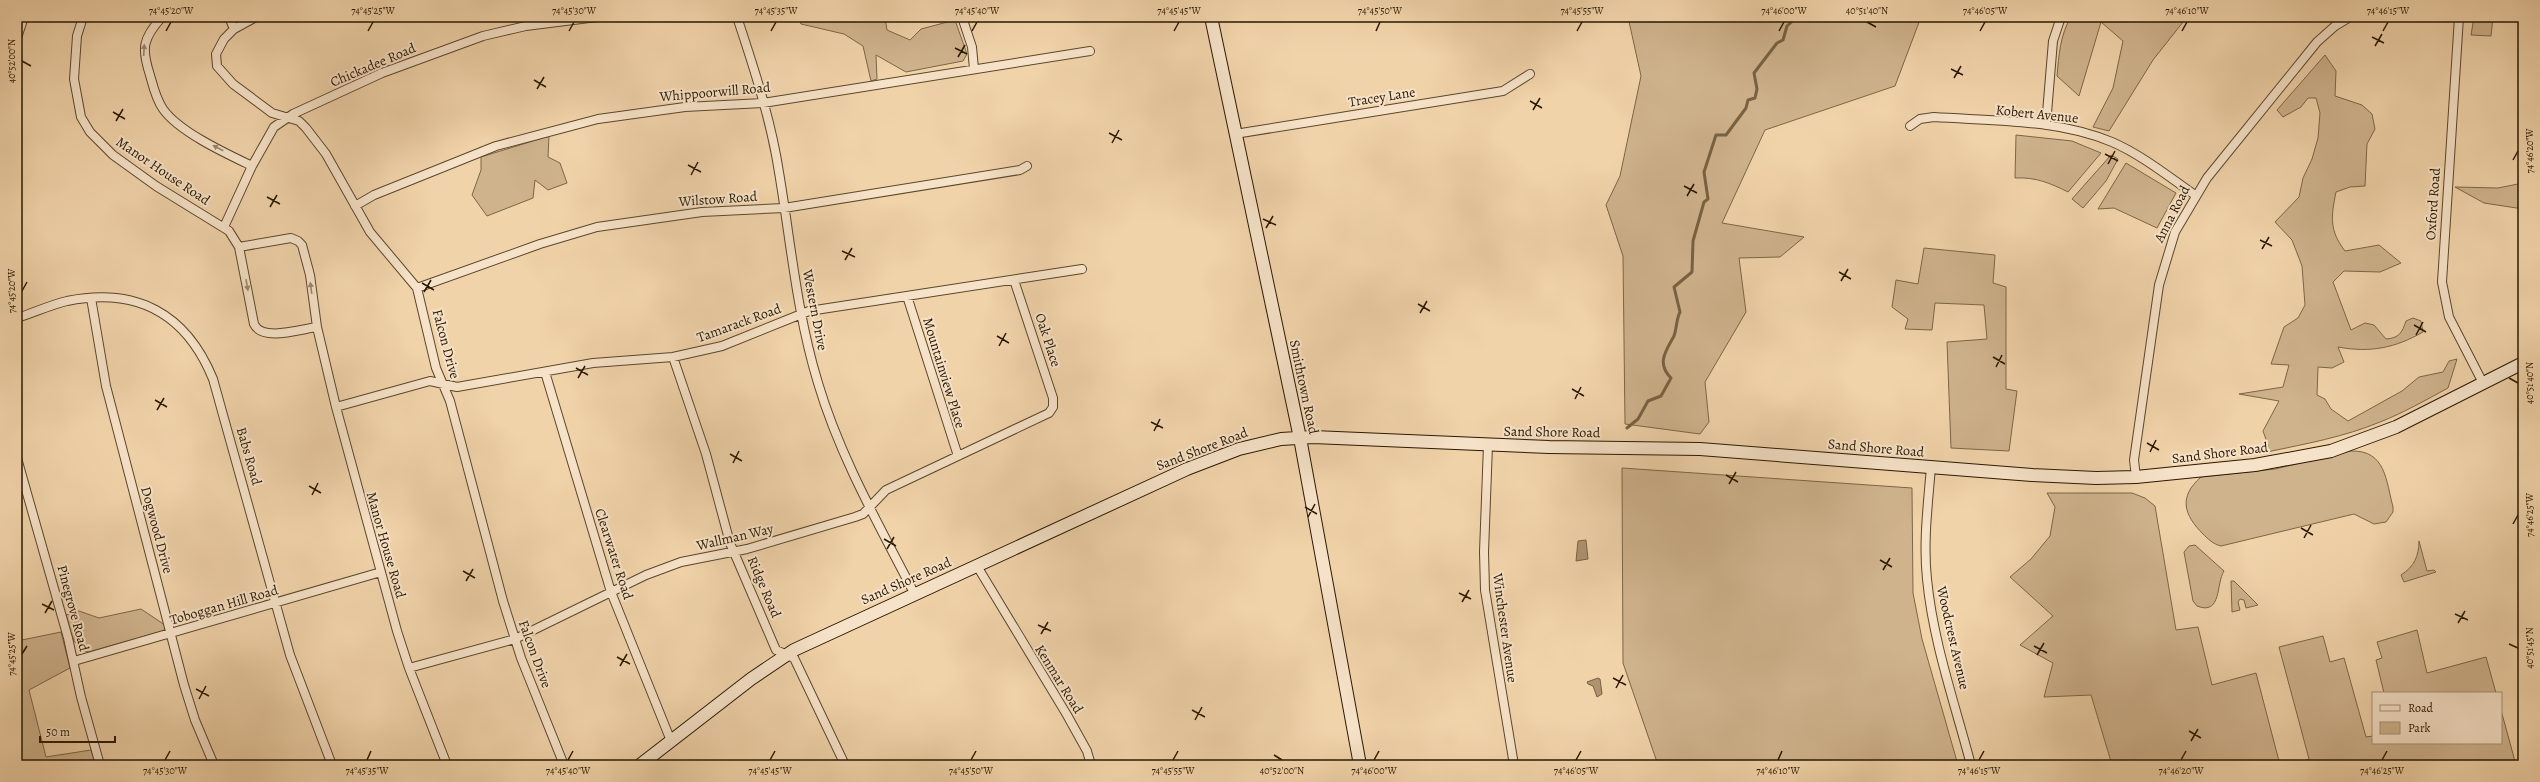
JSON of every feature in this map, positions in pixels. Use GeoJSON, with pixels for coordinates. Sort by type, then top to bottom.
{"type":"FeatureCollection","features":[{"type":"Feature","properties":{"kind":"street"},"geometry":{"type":"LineString","coordinates":[[17,38],[24,17]]}},
{"type":"Feature","properties":{"kind":"street","name":"Manor House Road"},"geometry":{"type":"LineString","coordinates":[[83,17],[77,36],[74,79],[81,117],[90,132],[113,155],[156,186],[224,228],[234,238],[239,247],[254,324],[257,329],[268,334],[317,326]]}},
{"type":"Feature","properties":{"kind":"street"},"geometry":{"type":"LineString","coordinates":[[162,17],[147,36],[144,52],[147,67],[163,110],[200,138],[252,166]]}},
{"type":"Feature","properties":{"kind":"street"},"geometry":{"type":"LineString","coordinates":[[229,17],[234,29]]}},
{"type":"Feature","properties":{"kind":"street","name":"Falcon Drive"},"geometry":{"type":"LineString","coordinates":[[256,17],[234,29],[224,39],[216,54],[218,69],[233,84],[272,113],[302,123],[316,140],[370,232],[418,288],[436,368],[450,401],[488,548],[515,638],[564,765]]}},
{"type":"Feature","properties":{"kind":"street","name":"Chickadee Road"},"geometry":{"type":"LineString","coordinates":[[224,228],[252,166],[274,127],[287,118],[382,73],[483,36],[526,26],[597,17]]}},
{"type":"Feature","properties":{"kind":"street","name":"Western Drive"},"geometry":{"type":"LineString","coordinates":[[737,17],[763,103],[776,154],[801,314],[823,397],[835,432],[869,506],[914,593]]}},
{"type":"Feature","properties":{"kind":"street"},"geometry":{"type":"LineString","coordinates":[[962,17],[972,47],[974,69]]}},
{"type":"Feature","properties":{"kind":"street","name":"Smithtown Road"},"geometry":{"type":"LineString","coordinates":[[1210,17],[1300,438],[1360,765]]}},
{"type":"Feature","properties":{"kind":"street"},"geometry":{"type":"LineString","coordinates":[[2046,125],[2053,41],[2061,17]]}},
{"type":"Feature","properties":{"kind":"street","name":"Anna Road"},"geometry":{"type":"LineString","coordinates":[[2136,477],[2134,460],[2159,285],[2176,232],[2195,195],[2317,42],[2335,26],[2350,17]]}},
{"type":"Feature","properties":{"kind":"street","name":"Oxford Road"},"geometry":{"type":"LineString","coordinates":[[2459,17],[2442,282],[2449,317],[2482,384]]}},
{"type":"Feature","properties":{"kind":"street","name":"Whippoorwill Road"},"geometry":{"type":"LineString","coordinates":[[355,206],[374,195],[496,146],[571,126],[652,111],[763,103],[1090,51]]}},
{"type":"Feature","properties":{"kind":"street","name":"Tracey Lane"},"geometry":{"type":"LineString","coordinates":[[1234,134],[1503,91],[1530,74]]}},
{"type":"Feature","properties":{"kind":"street","name":"Kobert Avenue"},"geometry":{"type":"LineString","coordinates":[[1910,126],[1920,119],[1934,117],[2046,125],[2082,131],[2113,143],[2195,195]]}},
{"type":"Feature","properties":{"kind":"street","name":"Wilstow Road"},"geometry":{"type":"LineString","coordinates":[[418,288],[540,244],[596,227],[695,213],[784,208],[1020,170],[1027,166]]}},
{"type":"Feature","properties":{"kind":"street","name":"Manor House Road"},"geometry":{"type":"LineString","coordinates":[[239,247],[288,238],[300,243],[310,275],[317,326],[336,408],[381,572],[409,668],[447,765]]}},
{"type":"Feature","properties":{"kind":"street","name":"Tamarack Road"},"geometry":{"type":"LineString","coordinates":[[336,408],[430,381],[457,387],[593,363],[673,357],[722,346],[801,314],[1082,269]]}},
{"type":"Feature","properties":{"kind":"street","name":"Oak Place"},"geometry":{"type":"LineString","coordinates":[[1014,280],[1054,398],[1053,407]]}},
{"type":"Feature","properties":{"kind":"street","name":"Mountainview Place"},"geometry":{"type":"LineString","coordinates":[[908,296],[958,456]]}},
{"type":"Feature","properties":{"kind":"street","name":"Babs Road"},"geometry":{"type":"LineString","coordinates":[[17,318],[66,302],[91,298],[115,297],[149,306],[182,328],[204,357],[214,379],[303,694],[332,765]]}},
{"type":"Feature","properties":{"kind":"street","name":"Dogwood Drive"},"geometry":{"type":"LineString","coordinates":[[91,298],[106,386],[171,633],[195,720],[214,765]]}},
{"type":"Feature","properties":{"kind":"street","name":"Ridge Road"},"geometry":{"type":"LineString","coordinates":[[673,357],[706,454],[730,543],[776,650],[794,658],[845,765]]}},
{"type":"Feature","properties":{"kind":"street","name":"Sand Shore Road"},"geometry":{"type":"LineString","coordinates":[[640,765],[786,654],[914,593],[977,566],[1100,508],[1218,456],[1256,445],[1300,438],[1488,445],[1700,449],[2072,477],[2136,477],[2255,465],[2331,451],[2396,427],[2523,363]]}},
{"type":"Feature","properties":{"kind":"street","name":"Clearwater Road"},"geometry":{"type":"LineString","coordinates":[[545,372],[611,592],[671,741]]}},
{"type":"Feature","properties":{"kind":"street","name":"Wallman Way"},"geometry":{"type":"LineString","coordinates":[[409,668],[515,638],[646,575],[682,562],[734,552],[855,518],[863,514],[869,506],[886,490],[1049,413],[1053,407]]}},
{"type":"Feature","properties":{"kind":"street","name":"Winchester Avenue"},"geometry":{"type":"LineString","coordinates":[[1488,445],[1484,552],[1485,590],[1514,765]]}},
{"type":"Feature","properties":{"kind":"street","name":"Pinegrove Road"},"geometry":{"type":"LineString","coordinates":[[17,458],[74,661],[81,696],[100,765]]}},
{"type":"Feature","properties":{"kind":"street","name":"Woodcrest Avenue"},"geometry":{"type":"LineString","coordinates":[[1931,467],[1926,541],[1927,579],[1931,610],[1971,765]]}},
{"type":"Feature","properties":{"kind":"street","name":"Kenmar Road"},"geometry":{"type":"LineString","coordinates":[[977,566],[1067,715],[1086,751],[1091,765]]}},
{"type":"Feature","properties":{"kind":"street","name":"Toboggan Hill Road"},"geometry":{"type":"LineString","coordinates":[[74,661],[381,572]]}},
{"type":"Feature","properties":{"kind":"green space"},"geometry":{"type":"Polygon","coordinates":[[[798,17],[885,17],[887,30],[910,40],[921,29],[955,20],[967,54],[963,61],[906,72],[876,55],[877,79],[871,81],[863,46],[844,34],[801,24],[798,17]]]}},
{"type":"Feature","properties":{"kind":"green space"},"geometry":{"type":"Polygon","coordinates":[[[1628,17],[1921,17],[1895,86],[1765,130],[1722,223],[1804,237],[1780,257],[1739,258],[1746,312],[1705,382],[1709,422],[1700,434],[1625,424],[1623,256],[1606,205],[1620,176],[1641,76],[1628,17]]]}},
{"type":"Feature","properties":{"kind":"green space"},"geometry":{"type":"Polygon","coordinates":[[[2071,17],[2187,17],[2153,60],[2109,131],[2093,127],[2113,88],[2123,41],[2101,22],[2079,96],[2057,76],[2062,38],[2071,17]]]}},
{"type":"Feature","properties":{"kind":"green space"},"geometry":{"type":"Polygon","coordinates":[[[2474,17],[2493,17],[2491,36],[2471,35],[2474,17]]]}},
{"type":"Feature","properties":{"kind":"green space"},"geometry":{"type":"Polygon","coordinates":[[[2325,55],[2336,71],[2335,96],[2362,105],[2372,114],[2375,129],[2367,144],[2365,186],[2350,187],[2336,192],[2332,216],[2336,236],[2345,251],[2379,245],[2401,263],[2380,272],[2344,271],[2333,282],[2351,330],[2365,323],[2374,325],[2386,339],[2397,336],[2403,329],[2406,321],[2413,318],[2421,321],[2423,332],[2402,342],[2382,348],[2350,349],[2338,347],[2344,362],[2332,368],[2318,367],[2317,395],[2325,399],[2331,409],[2348,421],[2402,391],[2419,377],[2443,372],[2449,361],[2457,359],[2448,388],[2406,410],[2380,422],[2352,432],[2324,440],[2267,452],[2268,445],[2263,431],[2279,401],[2239,394],[2283,387],[2289,365],[2271,364],[2284,327],[2298,318],[2305,305],[2302,266],[2292,240],[2275,222],[2299,197],[2303,178],[2312,159],[2318,138],[2320,113],[2316,98],[2308,98],[2301,107],[2283,117],[2277,110],[2325,55]]]}},
{"type":"Feature","properties":{"kind":"green space"},"geometry":{"type":"Polygon","coordinates":[[[2016,135],[2072,141],[2101,153],[2068,192],[2043,181],[2030,178],[2015,178],[2016,135]]]}},
{"type":"Feature","properties":{"kind":"green space"},"geometry":{"type":"Polygon","coordinates":[[[549,136],[548,157],[560,163],[567,183],[548,190],[535,180],[533,198],[487,216],[472,195],[481,170],[481,157],[549,136]]]}},
{"type":"Feature","properties":{"kind":"green space"},"geometry":{"type":"Polygon","coordinates":[[[2111,155],[2118,159],[2106,181],[2083,208],[2072,199],[2111,155]]]}},
{"type":"Feature","properties":{"kind":"green space"},"geometry":{"type":"Polygon","coordinates":[[[2126,163],[2176,193],[2157,228],[2114,208],[2098,209],[2126,163]]]}},
{"type":"Feature","properties":{"kind":"green space"},"geometry":{"type":"Polygon","coordinates":[[[2523,183],[2523,209],[2484,203],[2455,187],[2498,188],[2523,183]]]}},
{"type":"Feature","properties":{"kind":"green space"},"geometry":{"type":"Polygon","coordinates":[[[1924,248],[1995,255],[1993,283],[2006,287],[2006,389],[2017,391],[2009,451],[1951,448],[1947,342],[1987,339],[1984,305],[1935,303],[1932,330],[1905,329],[1908,319],[1892,307],[1896,280],[1918,284],[1924,248]]]}},
{"type":"Feature","properties":{"kind":"green space"},"geometry":{"type":"Polygon","coordinates":[[[2351,451],[2363,452],[2371,456],[2378,461],[2382,469],[2386,478],[2393,507],[2393,512],[2386,522],[2374,524],[2354,514],[2221,546],[2213,543],[2203,534],[2191,520],[2188,513],[2186,506],[2189,492],[2201,477],[2275,469],[2351,451]]]}},
{"type":"Feature","properties":{"kind":"green space"},"geometry":{"type":"Polygon","coordinates":[[[1622,468],[1912,488],[1913,593],[1922,639],[1958,765],[1658,765],[1623,663],[1622,468]]]}},
{"type":"Feature","properties":{"kind":"green space"},"geometry":{"type":"Polygon","coordinates":[[[2047,493],[2132,493],[2145,498],[2155,506],[2176,630],[2198,627],[2212,685],[2256,673],[2280,765],[2112,765],[2091,695],[2044,697],[2053,663],[2020,645],[2053,616],[2010,577],[2031,559],[2050,536],[2055,507],[2047,493]]]}},
{"type":"Feature","properties":{"kind":"green space"},"geometry":{"type":"Polygon","coordinates":[[[2419,541],[2427,571],[2434,570],[2436,572],[2404,582],[2401,575],[2406,572],[2415,561],[2419,541]]]}},
{"type":"Feature","properties":{"kind":"green space"},"geometry":{"type":"Polygon","coordinates":[[[2195,545],[2224,571],[2217,597],[2211,606],[2205,608],[2197,606],[2193,601],[2184,552],[2189,546],[2195,545]]]}},
{"type":"Feature","properties":{"kind":"green space"},"geometry":{"type":"Polygon","coordinates":[[[2231,581],[2234,581],[2258,605],[2246,608],[2244,600],[2240,599],[2238,602],[2240,610],[2232,612],[2231,581]]]}},
{"type":"Feature","properties":{"kind":"green space"},"geometry":{"type":"Polygon","coordinates":[[[141,609],[165,625],[163,631],[89,652],[79,647],[76,643],[66,615],[79,611],[99,618],[141,609]]]}},
{"type":"Feature","properties":{"kind":"green space"},"geometry":{"type":"Polygon","coordinates":[[[2417,630],[2427,673],[2486,657],[2496,692],[2384,692],[2376,660],[2382,658],[2377,642],[2417,630]]]}},
{"type":"Feature","properties":{"kind":"green space"},"geometry":{"type":"Polygon","coordinates":[[[61,632],[70,668],[29,690],[46,757],[91,750],[96,765],[17,765],[17,641],[61,632]]]}},
{"type":"Feature","properties":{"kind":"green space"},"geometry":{"type":"Polygon","coordinates":[[[2323,636],[2330,662],[2344,658],[2366,737],[2372,736],[2372,744],[2502,744],[2502,714],[2516,765],[2293,765],[2309,759],[2279,647],[2323,636]]]}},
{"type":"Feature","properties":{"kind":"shaded area"},"geometry":{"type":"Polygon","coordinates":[[[1586,540],[1588,559],[1576,561],[1578,541],[1586,540]]]}},
{"type":"Feature","properties":{"kind":"shaded area"},"geometry":{"type":"Polygon","coordinates":[[[1598,678],[1600,679],[1602,694],[1597,697],[1593,686],[1587,682],[1598,678]]]}},
{"type":"Feature","properties":{"kind":"waterway"},"geometry":{"type":"LineString","coordinates":[[1627,428],[1638,419],[1648,401],[1661,396],[1671,378],[1666,373],[1663,362],[1674,336],[1680,312],[1674,287],[1692,272],[1693,241],[1704,202],[1708,199],[1704,172],[1716,135],[1726,135],[1746,108],[1748,100],[1755,98],[1757,89],[1754,73],[1777,43],[1783,40],[1787,26],[1797,17]]}}]}
